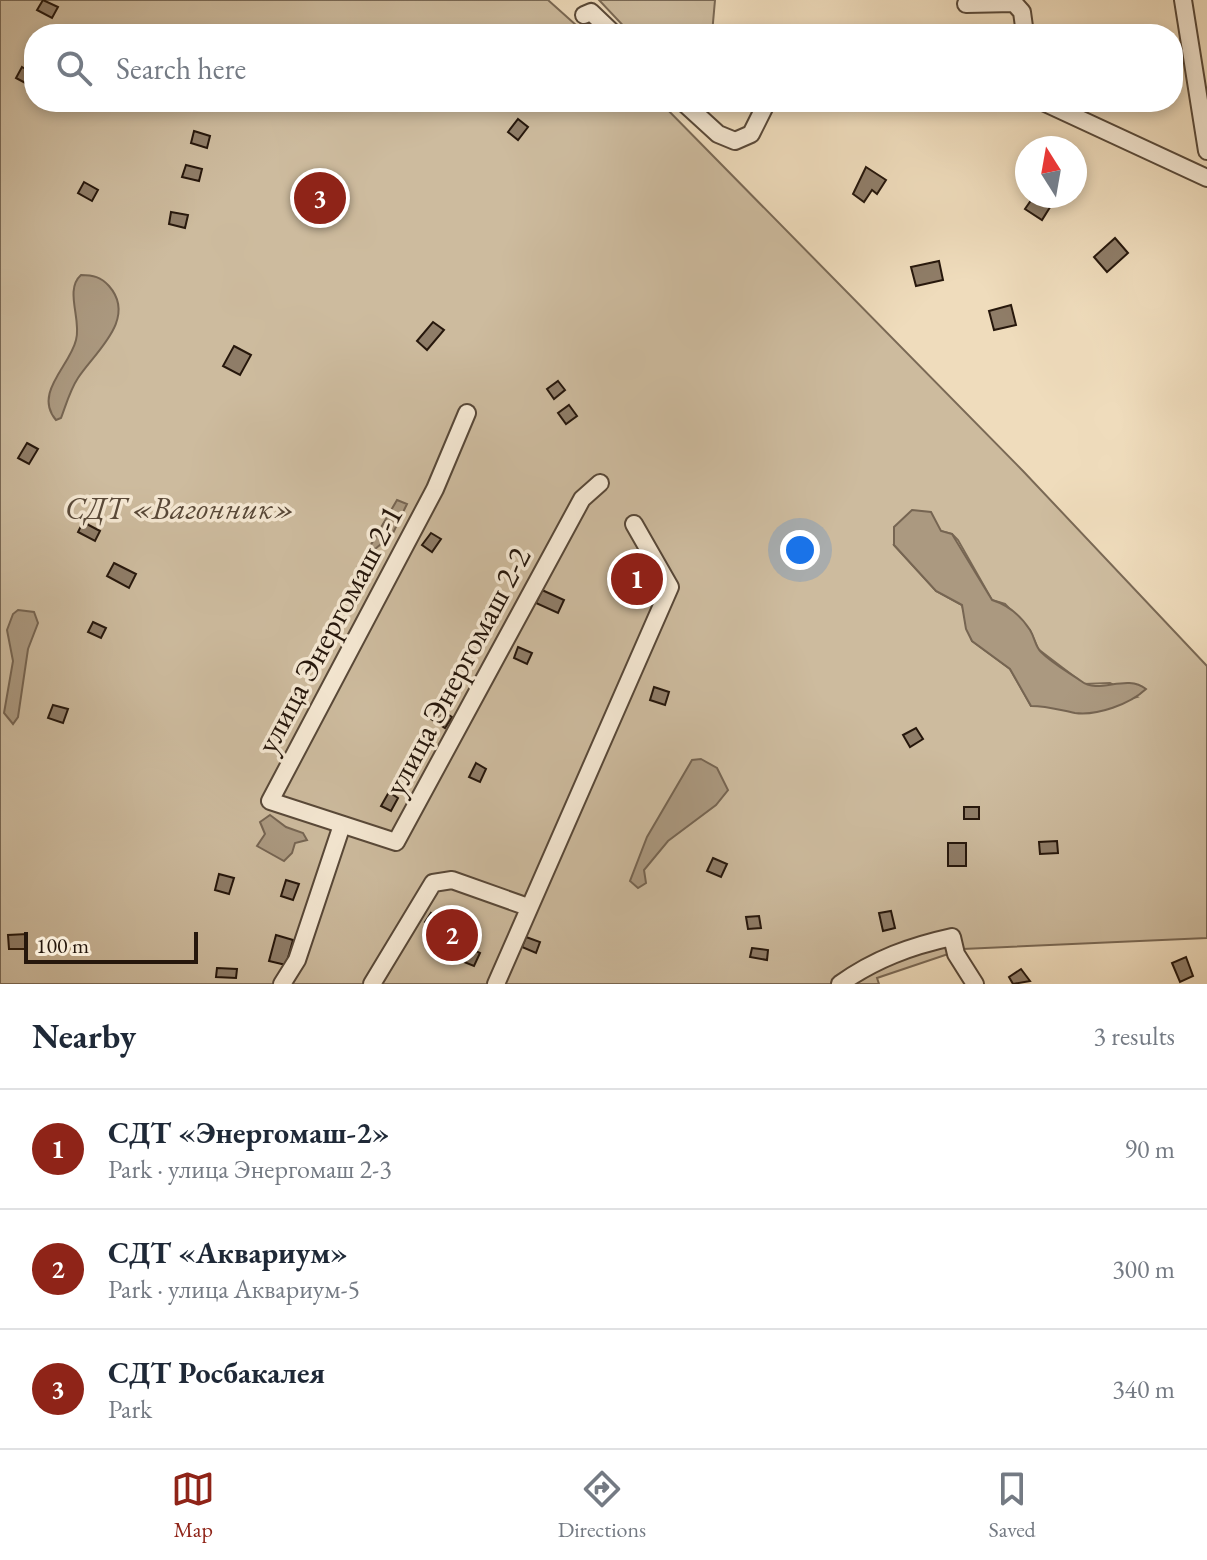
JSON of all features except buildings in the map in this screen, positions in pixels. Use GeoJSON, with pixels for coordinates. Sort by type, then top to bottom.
{"type":"FeatureCollection","features":[{"type":"Feature","properties":{"kind":"street"},"geometry":{"type":"LineString","coordinates":[[1183,0],[1207,151]]}},
{"type":"Feature","properties":{"kind":"street"},"geometry":{"type":"LineString","coordinates":[[966,4],[1014,3],[1022,12],[1024,24]]}},
{"type":"Feature","properties":{"kind":"street"},"geometry":{"type":"LineString","coordinates":[[584,15],[591,12],[604,24]]}},
{"type":"Feature","properties":{"kind":"street"},"geometry":{"type":"LineString","coordinates":[[694,112],[718,134],[735,141],[751,134],[762,112]]}},
{"type":"Feature","properties":{"kind":"street"},"geometry":{"type":"LineString","coordinates":[[1065,112],[1207,178]]}},
{"type":"Feature","properties":{"kind":"street","name":"улица Энергомаш 2-1"},"geometry":{"type":"LineString","coordinates":[[342,825],[270,801],[435,489],[467,413]]}},
{"type":"Feature","properties":{"kind":"street","name":"улица Энергомаш 2-2"},"geometry":{"type":"LineString","coordinates":[[342,825],[396,842],[582,499],[600,483]]}},
{"type":"Feature","properties":{"kind":"street"},"geometry":{"type":"LineString","coordinates":[[496,984],[670,587],[634,524]]}},
{"type":"Feature","properties":{"kind":"street"},"geometry":{"type":"LineString","coordinates":[[282,984],[297,960],[342,825]]}},
{"type":"Feature","properties":{"kind":"street"},"geometry":{"type":"LineString","coordinates":[[372,984],[428,889],[442,879],[528,907]]}},
{"type":"Feature","properties":{"kind":"street"},"geometry":{"type":"LineString","coordinates":[[840,984],[870,964],[916,945],[952,937],[956,954],[975,984]]}},
{"type":"Feature","properties":{"kind":"green space","name":"СДТ «Вагонник»"},"geometry":{"type":"Polygon","coordinates":[[[0,0],[548,0],[575,24],[24,24],[24,112],[670,112],[1023,471],[1207,666],[1207,938],[963,949],[877,978],[879,984],[0,984],[0,0]],[[941,531],[894,545],[936,591],[962,605],[972,641],[1010,669],[1031,706],[1054,706],[1079,713],[1137,697],[1110,683],[1084,684],[1038,649],[1030,630],[1005,604],[992,600],[952,534],[941,531]]]}},
{"type":"Feature","properties":{"kind":"green space"},"geometry":{"type":"Polygon","coordinates":[[[599,0],[715,0],[713,24],[622,24],[599,0]]]}},
{"type":"Feature","properties":{"kind":"shaded area"},"geometry":{"type":"Polygon","coordinates":[[[81,275],[96,277],[106,283],[117,298],[119,311],[110,335],[78,378],[61,418],[56,420],[49,400],[55,380],[76,340],[74,289],[81,275]]]}},
{"type":"Feature","properties":{"kind":"shaded area"},"geometry":{"type":"Polygon","coordinates":[[[397,500],[407,504],[392,535],[375,549],[371,561],[368,559],[369,548],[397,500]]]}},
{"type":"Feature","properties":{"kind":"shaded area"},"geometry":{"type":"Polygon","coordinates":[[[912,510],[931,512],[941,531],[952,534],[992,600],[1018,616],[1030,630],[1039,650],[1050,660],[1088,685],[1130,683],[1146,689],[1122,704],[1093,713],[1031,706],[1010,669],[972,641],[966,629],[962,605],[936,591],[894,545],[894,527],[912,510]]]}},
{"type":"Feature","properties":{"kind":"shaded area"},"geometry":{"type":"Polygon","coordinates":[[[18,610],[34,612],[38,623],[28,649],[18,717],[13,724],[4,713],[13,661],[7,630],[13,614],[18,610]]]}},
{"type":"Feature","properties":{"kind":"shaded area"},"geometry":{"type":"Polygon","coordinates":[[[701,759],[717,768],[728,790],[716,805],[668,841],[644,870],[646,883],[638,888],[630,881],[647,837],[692,760],[701,759]]]}},
{"type":"Feature","properties":{"kind":"shaded area"},"geometry":{"type":"Polygon","coordinates":[[[270,815],[286,827],[303,833],[307,840],[295,843],[292,853],[284,861],[257,846],[265,834],[260,822],[270,815]]]}},
{"type":"Feature","properties":{"kind":"place","name":"СДТ Росбакалея"},"geometry":{"type":"Point","coordinates":[320,198]}},
{"type":"Feature","properties":{"kind":"place","name":"СДТ «Энергомаш-2»"},"geometry":{"type":"Point","coordinates":[637,579]}},
{"type":"Feature","properties":{"kind":"place","name":"СДТ «Аквариум»"},"geometry":{"type":"Point","coordinates":[452,935]}}]}
